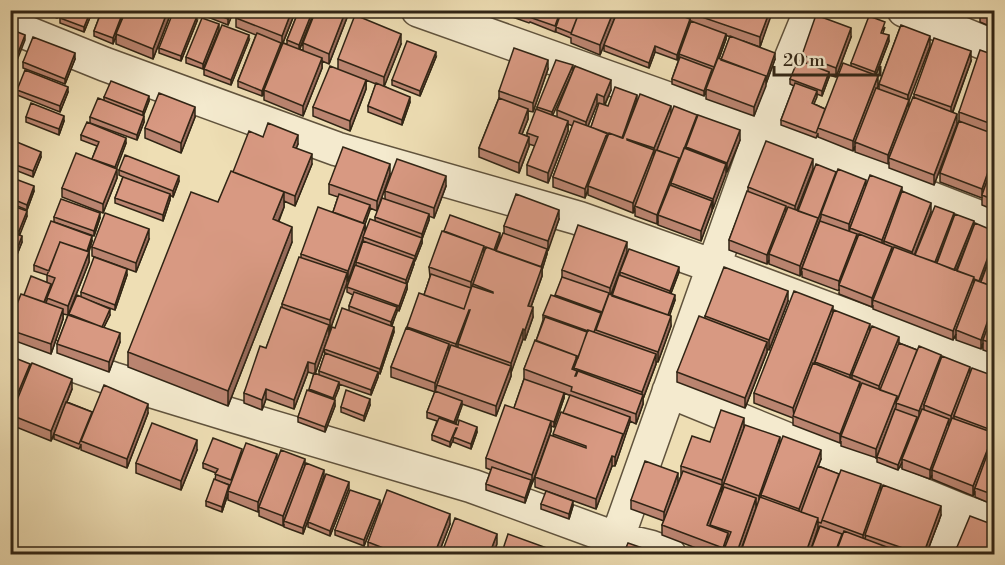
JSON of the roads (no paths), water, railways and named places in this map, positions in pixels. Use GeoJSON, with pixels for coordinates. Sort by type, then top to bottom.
{"type":"FeatureCollection","features":[{"type":"Feature","properties":{"kind":"street"},"geometry":{"type":"LineString","coordinates":[[418,10],[761,132],[994,223]]}},
{"type":"Feature","properties":{"kind":"street"},"geometry":{"type":"LineString","coordinates":[[617,539],[761,132],[811,10]]}},
{"type":"Feature","properties":{"kind":"street"},"geometry":{"type":"LineString","coordinates":[[903,10],[994,47]]}},
{"type":"Feature","properties":{"kind":"street"},"geometry":{"type":"LineString","coordinates":[[10,26],[104,64],[337,149],[578,218],[714,266],[994,371]]}},
{"type":"Feature","properties":{"kind":"street"},"geometry":{"type":"LineString","coordinates":[[10,342],[113,379],[472,486],[617,539],[650,547],[669,555]]}},
{"type":"Feature","properties":{"kind":"street"},"geometry":{"type":"LineString","coordinates":[[669,392],[994,523]]}},
{"type":"Feature","properties":{"kind":"street"},"geometry":{"type":"LineString","coordinates":[[944,555],[962,511]]}}]}
